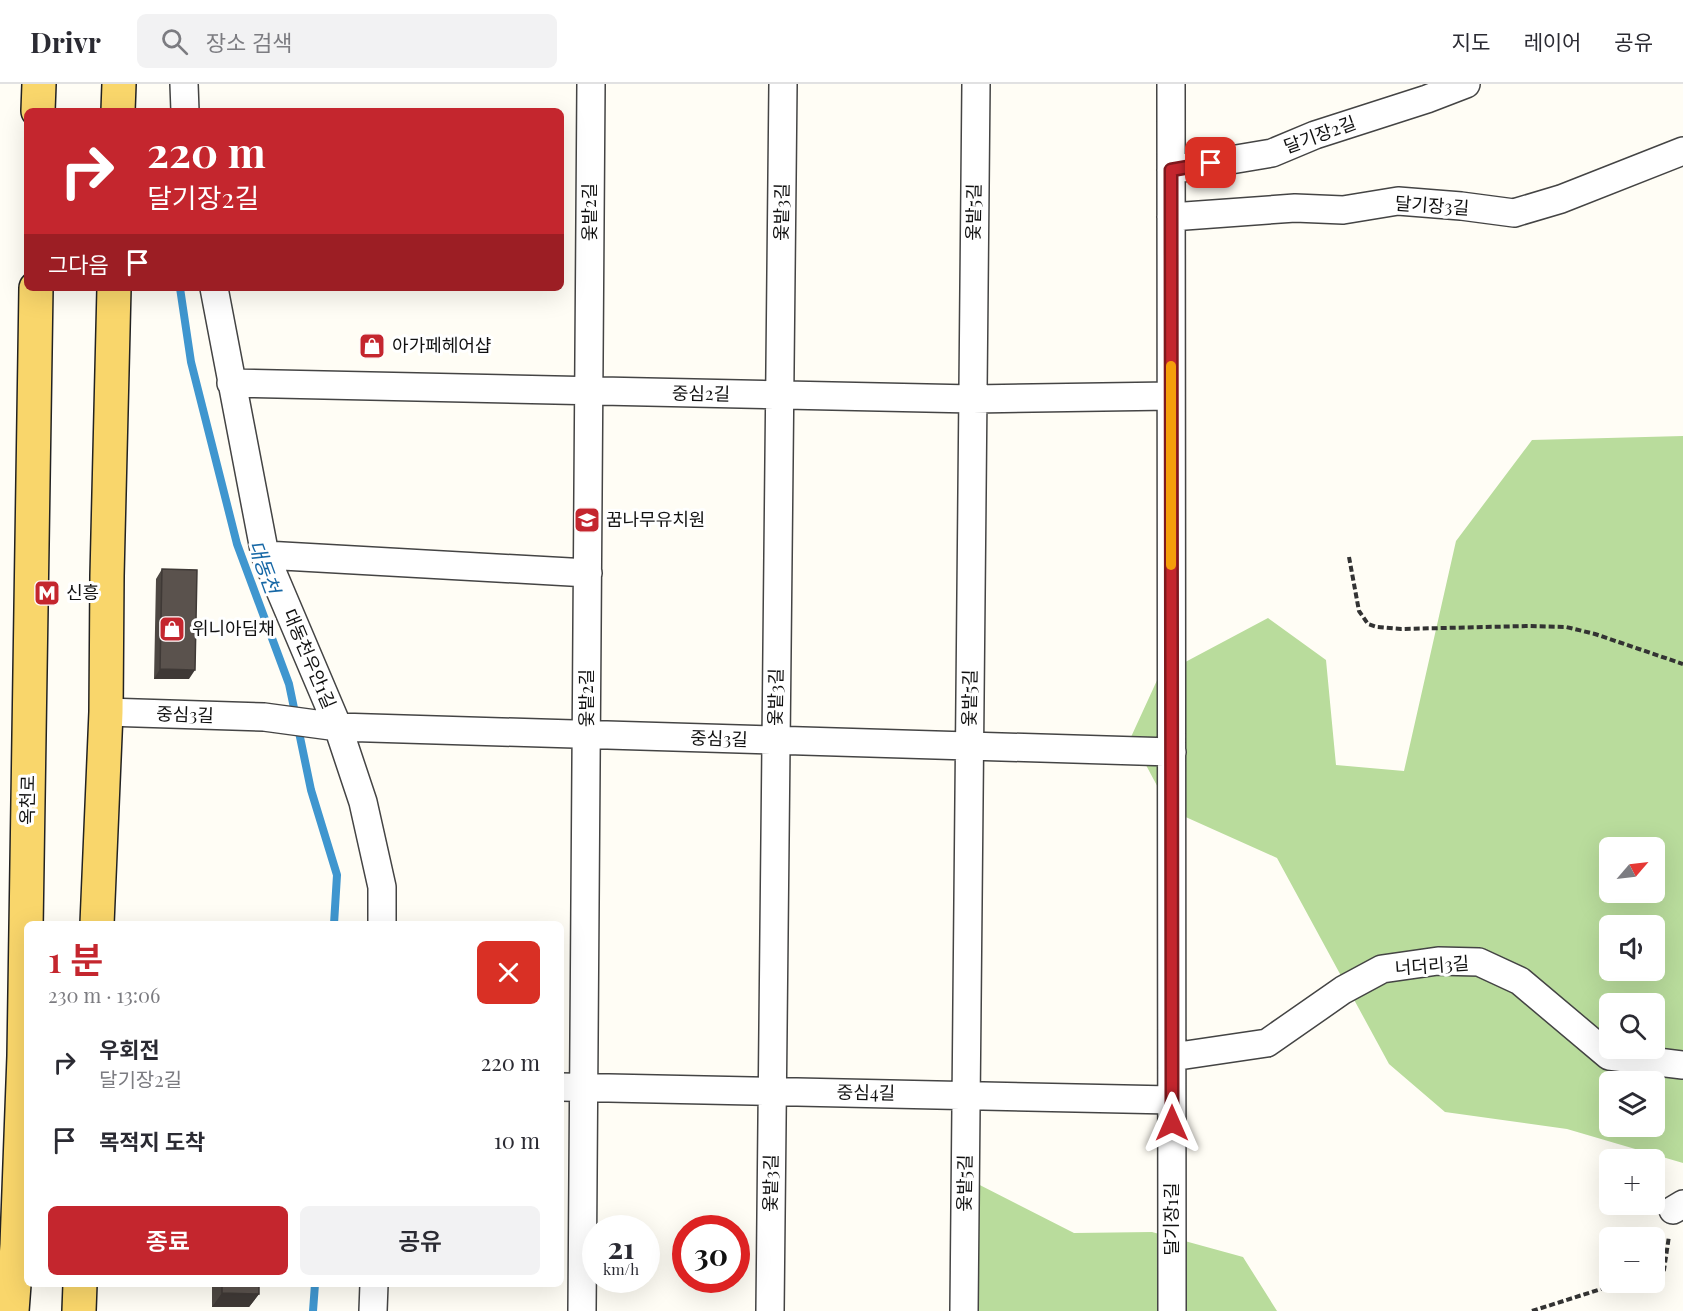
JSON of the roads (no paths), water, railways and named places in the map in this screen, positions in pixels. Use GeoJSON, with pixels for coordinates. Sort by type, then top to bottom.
{"type":"FeatureCollection","features":[{"type":"Feature","properties":{"kind":"main road"},"geometry":{"type":"LineString","coordinates":[[38,108],[39,84]]}},
{"type":"Feature","properties":{"kind":"main road"},"geometry":{"type":"LineString","coordinates":[[118,108],[119,84]]}},
{"type":"Feature","properties":{"kind":"main road","name":"옥천로"},"geometry":{"type":"LineString","coordinates":[[26,921],[36,291]]}},
{"type":"Feature","properties":{"kind":"main road"},"geometry":{"type":"LineString","coordinates":[[96,921],[106,712],[114,291]]}},
{"type":"Feature","properties":{"kind":"main road","name":"옥천로"},"geometry":{"type":"LineString","coordinates":[[12,1311],[17,1245],[24,1056]]}},
{"type":"Feature","properties":{"kind":"main road"},"geometry":{"type":"LineString","coordinates":[[79,1311],[80,1287]]}},
{"type":"Feature","properties":{"kind":"street"},"geometry":{"type":"LineString","coordinates":[[184,84],[184,108]]}},
{"type":"Feature","properties":{"kind":"street","name":"옻밭2길"},"geometry":{"type":"LineString","coordinates":[[582,1311],[572,1087],[586,735],[591,84]]}},
{"type":"Feature","properties":{"kind":"street","name":"옻밭3길"},"geometry":{"type":"LineString","coordinates":[[770,1311],[783,84]]}},
{"type":"Feature","properties":{"kind":"street","name":"옻밭5길"},"geometry":{"type":"LineString","coordinates":[[964,1311],[976,84]]}},
{"type":"Feature","properties":{"kind":"street","name":"달기장1길"},"geometry":{"type":"LineString","coordinates":[[1171,84],[1172,1311]]}},
{"type":"Feature","properties":{"kind":"street","name":"달기장2길"},"geometry":{"type":"LineString","coordinates":[[1171,170],[1272,153],[1315,135],[1466,84]]}},
{"type":"Feature","properties":{"kind":"street","name":"달기장3길"},"geometry":{"type":"LineString","coordinates":[[1171,218],[1295,208],[1343,210],[1398,201],[1514,213],[1561,199],[1683,151]]}},
{"type":"Feature","properties":{"kind":"street","name":"대동천우안1길"},"geometry":{"type":"LineString","coordinates":[[215,291],[265,555],[338,727],[363,802],[382,887],[382,921]]}},
{"type":"Feature","properties":{"kind":"street","name":"중심2길"},"geometry":{"type":"LineString","coordinates":[[231,383],[973,399],[1171,396]]}},
{"type":"Feature","properties":{"kind":"street"},"geometry":{"type":"LineString","coordinates":[[265,555],[588,573]]}},
{"type":"Feature","properties":{"kind":"street","name":"중심3길"},"geometry":{"type":"LineString","coordinates":[[106,712],[264,717],[338,727],[1172,752]]}},
{"type":"Feature","properties":{"kind":"street","name":"너더리3길"},"geometry":{"type":"LineString","coordinates":[[1172,1057],[1267,1042],[1343,990],[1382,969],[1438,962],[1479,962],[1520,981],[1608,1056],[1683,1065]]}},
{"type":"Feature","properties":{"kind":"street","name":"중심4길"},"geometry":{"type":"LineString","coordinates":[[572,1087],[1171,1100]]}},
{"type":"Feature","properties":{"kind":"street"},"geometry":{"type":"LineString","coordinates":[[373,1311],[374,1287]]}},
{"type":"Feature","properties":{"kind":"waterway","name":"대동천"},"geometry":{"type":"LineString","coordinates":[[180,291],[191,362],[237,544],[289,684],[311,790],[337,875],[334,921]]}},
{"type":"Feature","properties":{"kind":"waterway","name":"대동천"},"geometry":{"type":"LineString","coordinates":[[313,1311],[315,1287]]}},
{"type":"Feature","properties":{"kind":"place","name":"아가페헤어샵"},"geometry":{"type":"Point","coordinates":[372,346]}},
{"type":"Feature","properties":{"kind":"place","name":"꿈나무유치원"},"geometry":{"type":"Point","coordinates":[587,520]}},
{"type":"Feature","properties":{"kind":"place","name":"신흥"},"geometry":{"type":"Point","coordinates":[47,593]}},
{"type":"Feature","properties":{"kind":"place","name":"위니아딤채"},"geometry":{"type":"Point","coordinates":[172,629]}}]}
